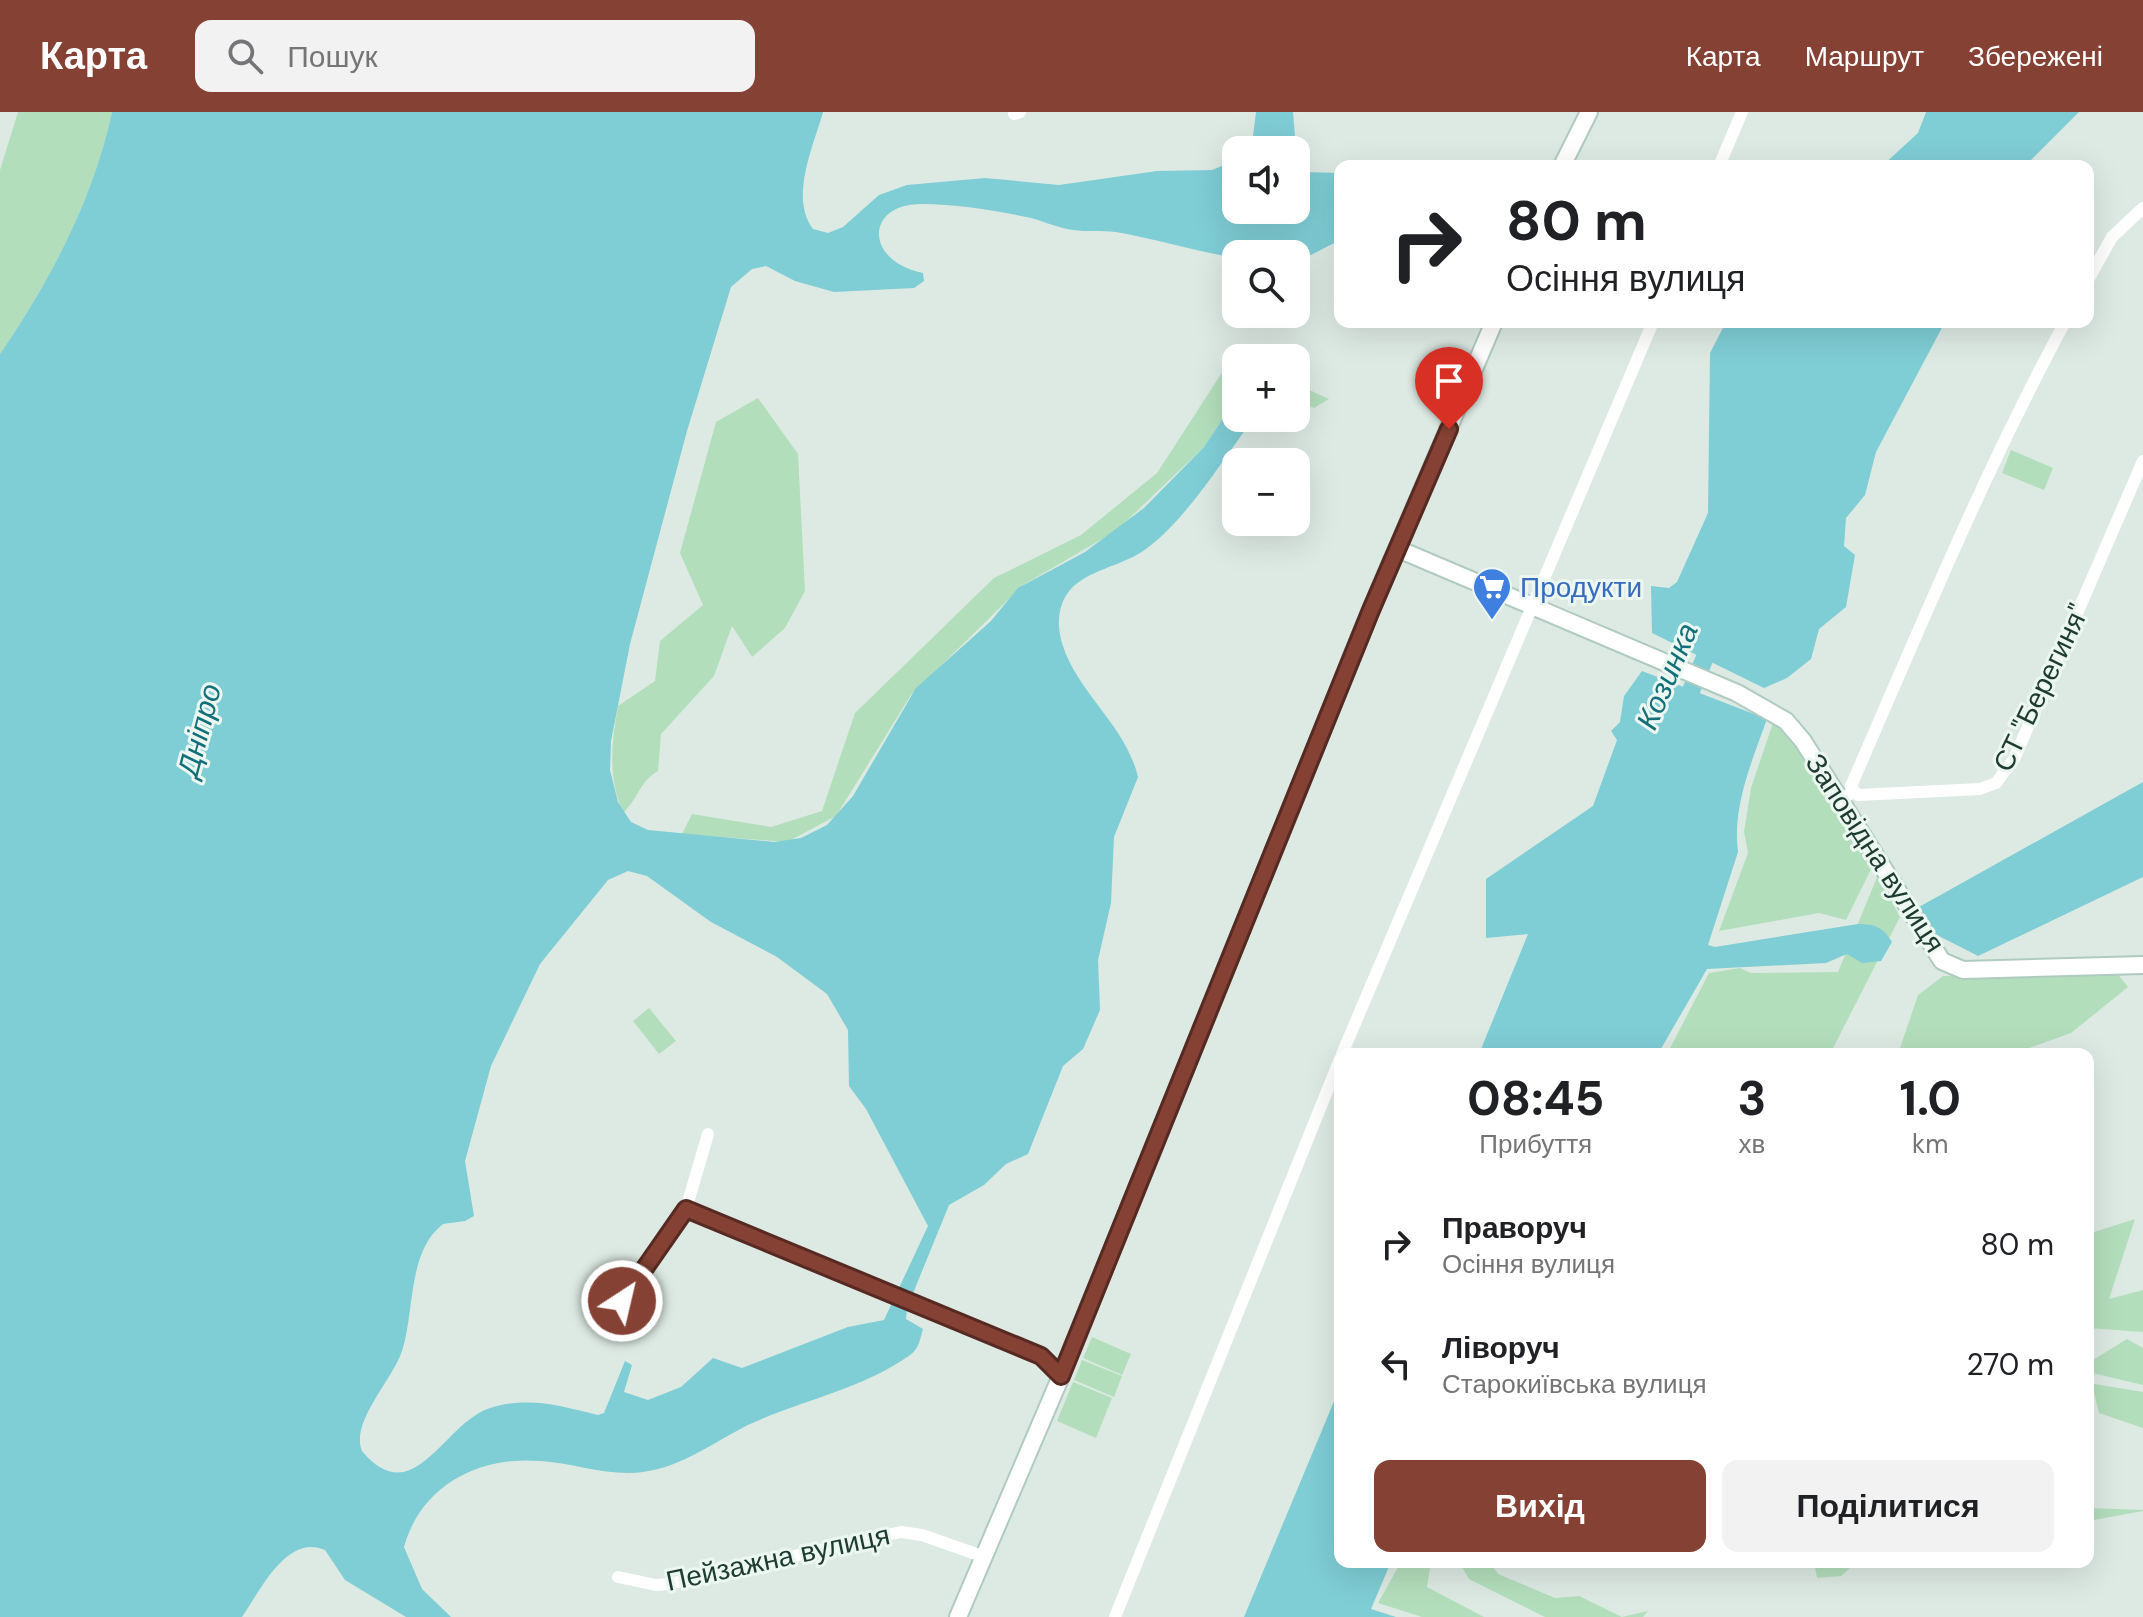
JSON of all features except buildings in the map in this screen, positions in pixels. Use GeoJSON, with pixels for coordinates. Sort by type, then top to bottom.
{"type":"FeatureCollection","features":[{"type":"Feature","properties":{"kind":"street"},"geometry":{"type":"LineString","coordinates":[[1722,160],[1742,112]]}},
{"type":"Feature","properties":{"kind":"street"},"geometry":{"type":"LineString","coordinates":[[1565,160],[1583,116]]}},
{"type":"Feature","properties":{"kind":"street"},"geometry":{"type":"LineString","coordinates":[[2094,269],[2112,237],[2143,208]]}},
{"type":"Feature","properties":{"kind":"street"},"geometry":{"type":"LineString","coordinates":[[958,1617],[1061,1376],[1398,549],[1491,328]]}},
{"type":"Feature","properties":{"kind":"street"},"geometry":{"type":"LineString","coordinates":[[1344,1048],[1650,328]]}},
{"type":"Feature","properties":{"kind":"street"},"geometry":{"type":"LineString","coordinates":[[1848,796],[1956,546],[2023,401],[2062,328]]}},
{"type":"Feature","properties":{"kind":"street","name":"СТ \"Берегиня\""},"geometry":{"type":"LineString","coordinates":[[1848,796],[1980,789],[1996,783],[2014,759],[2043,697],[2143,461]]}},
{"type":"Feature","properties":{"kind":"street","name":"Заповідна вулиця"},"geometry":{"type":"LineString","coordinates":[[1398,549],[1645,652],[1786,721],[1848,796],[1942,961],[1963,970],[2143,965]]}},
{"type":"Feature","properties":{"kind":"street"},"geometry":{"type":"LineString","coordinates":[[1115,1617],[1334,1073]]}},
{"type":"Feature","properties":{"kind":"street"},"geometry":{"type":"LineString","coordinates":[[622,1301],[686,1209],[708,1134]]}},
{"type":"Feature","properties":{"kind":"street"},"geometry":{"type":"LineString","coordinates":[[686,1209],[1041,1356],[1061,1376]]}},
{"type":"Feature","properties":{"kind":"street","name":"Пейзажна вулиця"},"geometry":{"type":"LineString","coordinates":[[618,1577],[669,1584],[901,1532],[922,1535],[982,1556]]}},
{"type":"Feature","properties":{"kind":"green space"},"geometry":{"type":"Polygon","coordinates":[[[18,112],[112,112],[94,177],[68,239],[36,298],[0,354],[0,170],[18,112]]]}},
{"type":"Feature","properties":{"kind":"green space"},"geometry":{"type":"Polygon","coordinates":[[[1222,373],[1222,420],[1204,447],[1116,531],[1023,585],[911,695],[836,816],[787,842],[682,834],[692,814],[771,827],[822,811],[855,713],[994,578],[1081,535],[1157,473],[1222,373]]]}},
{"type":"Feature","properties":{"kind":"green space"},"geometry":{"type":"Polygon","coordinates":[[[1310,390],[1329,399],[1314,408],[1310,406],[1310,390]]]}},
{"type":"Feature","properties":{"kind":"green space"},"geometry":{"type":"Polygon","coordinates":[[[758,398],[798,454],[805,591],[785,628],[752,657],[732,626],[714,676],[661,734],[658,771],[647,780],[623,813],[612,760],[618,706],[655,681],[660,641],[703,605],[680,553],[716,422],[758,398]]]}},
{"type":"Feature","properties":{"kind":"green space"},"geometry":{"type":"Polygon","coordinates":[[[2011,450],[2053,468],[2044,490],[2002,473],[2011,450]]]}},
{"type":"Feature","properties":{"kind":"green space"},"geometry":{"type":"Polygon","coordinates":[[[1773,723],[1786,728],[1874,863],[1846,920],[1819,913],[1719,931],[1748,853],[1744,832],[1751,788],[1773,723]]]}},
{"type":"Feature","properties":{"kind":"green space"},"geometry":{"type":"Polygon","coordinates":[[[1878,875],[1900,917],[1833,1048],[1670,1048],[1709,973],[1740,968],[1751,973],[1838,972],[1878,875]]]}},
{"type":"Feature","properties":{"kind":"green space"},"geometry":{"type":"Polygon","coordinates":[[[2116,972],[2128,987],[2071,1033],[2029,1048],[1900,1048],[1918,995],[1943,976],[2116,972]]]}},
{"type":"Feature","properties":{"kind":"green space"},"geometry":{"type":"Polygon","coordinates":[[[649,1008],[676,1041],[659,1054],[633,1021],[649,1008]]]}},
{"type":"Feature","properties":{"kind":"green space"},"geometry":{"type":"Polygon","coordinates":[[[2135,1219],[2109,1299],[2143,1290],[2143,1332],[2094,1328],[2094,1232],[2135,1219]]]}},
{"type":"Feature","properties":{"kind":"green space"},"geometry":{"type":"Polygon","coordinates":[[[1092,1337],[1131,1354],[1122,1375],[1083,1358],[1092,1337]]]}},
{"type":"Feature","properties":{"kind":"green space"},"geometry":{"type":"Polygon","coordinates":[[[2127,1339],[2143,1348],[2143,1385],[2094,1373],[2094,1359],[2127,1339]]]}},
{"type":"Feature","properties":{"kind":"green space"},"geometry":{"type":"Polygon","coordinates":[[[1082,1360],[1122,1376],[1114,1397],[1074,1380],[1082,1360]]]}},
{"type":"Feature","properties":{"kind":"green space"},"geometry":{"type":"Polygon","coordinates":[[[1073,1382],[1112,1398],[1096,1438],[1057,1421],[1073,1382]]]}},
{"type":"Feature","properties":{"kind":"green space"},"geometry":{"type":"Polygon","coordinates":[[[2094,1384],[2143,1392],[2143,1428],[2099,1413],[2094,1384]]]}},
{"type":"Feature","properties":{"kind":"green space"},"geometry":{"type":"Polygon","coordinates":[[[2094,1508],[2143,1511],[2094,1520],[2094,1508]]]}},
{"type":"Feature","properties":{"kind":"green space"},"geometry":{"type":"Polygon","coordinates":[[[1398,1568],[1430,1568],[1427,1587],[1484,1617],[1422,1617],[1378,1603],[1398,1568]]]}},
{"type":"Feature","properties":{"kind":"green space"},"geometry":{"type":"Polygon","coordinates":[[[1463,1568],[1494,1568],[1498,1574],[1555,1598],[1579,1596],[1622,1617],[1545,1617],[1469,1579],[1463,1568]]]}},
{"type":"Feature","properties":{"kind":"green space"},"geometry":{"type":"Polygon","coordinates":[[[1815,1568],[1850,1568],[1841,1576],[1817,1578],[1815,1568]]]}},
{"type":"Feature","properties":{"kind":"green space"},"geometry":{"type":"Polygon","coordinates":[[[1648,1611],[1643,1617],[1622,1617],[1648,1611]]]}},
{"type":"Feature","properties":{"kind":"water","name":"Дніпро"},"geometry":{"type":"Polygon","coordinates":[[[112,112],[823,112],[806,171],[803,202],[813,229],[828,233],[843,227],[879,195],[907,185],[985,178],[1059,185],[1157,171],[1212,170],[1222,166],[1222,224],[1310,224],[1310,172],[1334,173],[1334,243],[1310,255],[1310,240],[1222,240],[1222,255],[1116,232],[1067,229],[1000,212],[922,204],[904,206],[890,213],[882,222],[879,233],[881,245],[889,257],[923,273],[924,281],[914,288],[834,292],[795,281],[766,266],[752,269],[731,287],[687,431],[630,644],[611,741],[610,770],[618,802],[631,822],[648,830],[774,842],[801,838],[827,825],[853,796],[916,688],[991,621],[1018,588],[1085,552],[1144,508],[1204,447],[1222,420],[1222,432],[1244,432],[1232,448],[1222,448],[1222,462],[1190,505],[1161,536],[1137,555],[1083,579],[1067,594],[1061,606],[1060,633],[1070,663],[1123,742],[1138,777],[1114,837],[1111,903],[1098,960],[1100,1010],[1083,1049],[1063,1066],[1028,1154],[1006,1164],[984,1185],[949,1205],[907,1308],[906,1319],[923,1329],[915,1350],[871,1377],[768,1416],[684,1459],[657,1469],[618,1473],[553,1462],[518,1461],[475,1470],[456,1479],[424,1507],[412,1525],[404,1547],[422,1589],[451,1617],[406,1617],[345,1580],[325,1550],[311,1547],[299,1550],[276,1567],[242,1617],[0,1617],[0,354],[36,298],[94,177],[112,112]],[[628,871],[608,880],[540,964],[491,1066],[465,1161],[474,1216],[465,1221],[443,1224],[423,1250],[402,1351],[362,1427],[362,1451],[381,1468],[397,1473],[413,1469],[473,1417],[504,1404],[545,1404],[598,1415],[604,1413],[625,1361],[632,1365],[624,1392],[648,1400],[681,1387],[713,1358],[742,1368],[848,1327],[884,1320],[928,1226],[866,1109],[849,1086],[848,1030],[827,994],[777,957],[711,922],[647,876],[628,871]]]}},
{"type":"Feature","properties":{"kind":"water"},"geometry":{"type":"Polygon","coordinates":[[[1256,112],[1293,112],[1295,136],[1253,136],[1256,112]]]}},
{"type":"Feature","properties":{"kind":"water"},"geometry":{"type":"Polygon","coordinates":[[[1926,112],[2079,112],[2031,160],[1889,160],[1918,133],[1926,112]]]}},
{"type":"Feature","properties":{"kind":"water"},"geometry":{"type":"Polygon","coordinates":[[[1723,328],[1942,328],[1876,452],[1865,495],[1846,518],[1844,546],[1855,555],[1846,607],[1819,629],[1811,659],[1787,678],[1764,688],[1652,633],[1651,586],[1669,588],[1677,582],[1708,513],[1710,353],[1723,328]]]}},
{"type":"Feature","properties":{"kind":"water"},"geometry":{"type":"Polygon","coordinates":[[[1642,671],[1767,719],[1741,801],[1738,852],[1708,945],[1715,947],[1858,924],[1878,927],[1892,942],[1881,961],[1862,963],[1847,954],[1826,963],[1707,969],[1661,1048],[1481,1048],[1528,934],[1486,938],[1486,879],[1593,806],[1617,740],[1611,731],[1620,722],[1624,696],[1642,671]]]}},
{"type":"Feature","properties":{"kind":"water"},"geometry":{"type":"Polygon","coordinates":[[[2143,782],[2143,877],[1978,956],[1935,934],[1919,907],[2143,782]]]}},
{"type":"Feature","properties":{"kind":"water"},"geometry":{"type":"Polygon","coordinates":[[[1334,1401],[1334,1568],[1388,1568],[1371,1609],[1396,1617],[1244,1617],[1334,1401]]]}},
{"type":"Feature","properties":{"kind":"waterway","name":"Козинка"},"geometry":{"type":"LineString","coordinates":[[1682,712],[1714,636]]}},
{"type":"Feature","properties":{"kind":"place","name":"Продукти"},"geometry":{"type":"Point","coordinates":[1492,621]}},
{"type":"Feature","properties":{"kind":"route"},"geometry":{"type":"LineString","coordinates":[[622,1301],[686,1209],[1041,1356],[1061,1376],[1371,610],[1449,429]]}}]}
